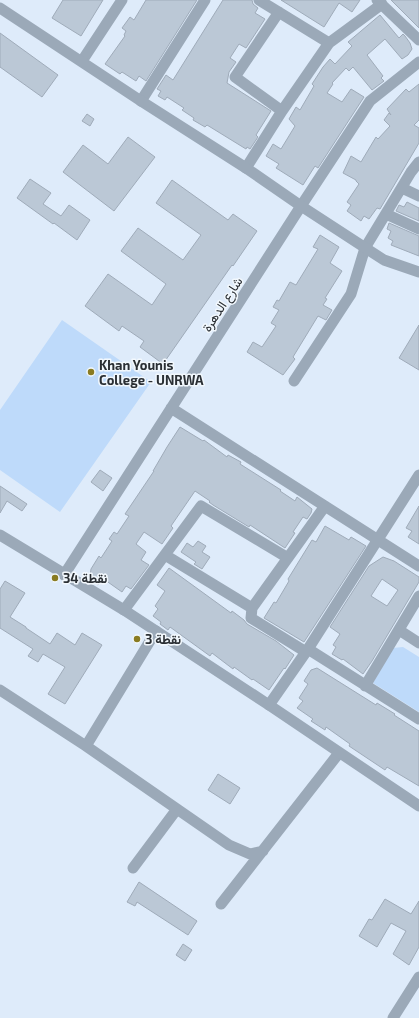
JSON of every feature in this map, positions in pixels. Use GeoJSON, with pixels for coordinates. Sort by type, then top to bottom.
{"type":"FeatureCollection","features":[{"type":"Feature","properties":{"kind":"street"},"geometry":{"type":"LineString","coordinates":[[82,61],[122,0]]}},
{"type":"Feature","properties":{"kind":"street"},"geometry":{"type":"LineString","coordinates":[[141,101],[205,0]]}},
{"type":"Feature","properties":{"kind":"street"},"geometry":{"type":"LineString","coordinates":[[259,0],[329,43]]}},
{"type":"Feature","properties":{"kind":"street"},"geometry":{"type":"LineString","coordinates":[[246,168],[282,111],[329,43],[379,2],[419,40]]}},
{"type":"Feature","properties":{"kind":"street"},"geometry":{"type":"LineString","coordinates":[[0,8],[246,168],[384,260],[419,272]]}},
{"type":"Feature","properties":{"kind":"street"},"geometry":{"type":"LineString","coordinates":[[279,12],[235,77],[282,111]]}},
{"type":"Feature","properties":{"kind":"street","name":"شارع الدهرة"},"geometry":{"type":"LineString","coordinates":[[64,575],[370,101],[419,62]]}},
{"type":"Feature","properties":{"kind":"street"},"geometry":{"type":"LineString","coordinates":[[294,381],[351,294],[365,248],[411,172],[419,162]]}},
{"type":"Feature","properties":{"kind":"street"},"geometry":{"type":"LineString","coordinates":[[402,188],[419,196]]}},
{"type":"Feature","properties":{"kind":"street"},"geometry":{"type":"LineString","coordinates":[[386,214],[419,229]]}},
{"type":"Feature","properties":{"kind":"street"},"geometry":{"type":"LineString","coordinates":[[171,408],[419,566]]}},
{"type":"Feature","properties":{"kind":"street"},"geometry":{"type":"LineString","coordinates":[[269,705],[307,651],[419,475]]}},
{"type":"Feature","properties":{"kind":"street"},"geometry":{"type":"LineString","coordinates":[[124,610],[201,506],[288,558]]}},
{"type":"Feature","properties":{"kind":"street"},"geometry":{"type":"LineString","coordinates":[[325,506],[252,608],[251,618],[419,719]]}},
{"type":"Feature","properties":{"kind":"street"},"geometry":{"type":"LineString","coordinates":[[0,535],[124,610],[419,806]]}},
{"type":"Feature","properties":{"kind":"street"},"geometry":{"type":"LineString","coordinates":[[165,555],[252,608]]}},
{"type":"Feature","properties":{"kind":"street"},"geometry":{"type":"LineString","coordinates":[[365,686],[419,596]]}},
{"type":"Feature","properties":{"kind":"street"},"geometry":{"type":"LineString","coordinates":[[399,630],[419,643]]}},
{"type":"Feature","properties":{"kind":"street"},"geometry":{"type":"LineString","coordinates":[[86,746],[156,631]]}},
{"type":"Feature","properties":{"kind":"street"},"geometry":{"type":"LineString","coordinates":[[0,690],[86,746],[229,845],[250,854],[262,851]]}},
{"type":"Feature","properties":{"kind":"street"},"geometry":{"type":"LineString","coordinates":[[221,904],[339,753]]}},
{"type":"Feature","properties":{"kind":"street"},"geometry":{"type":"LineString","coordinates":[[133,868],[177,809]]}},
{"type":"Feature","properties":{"kind":"street"},"geometry":{"type":"LineString","coordinates":[[393,1018],[419,978]]}},
{"type":"Feature","properties":{"kind":"shaded area"},"geometry":{"type":"Polygon","coordinates":[[[62,320],[151,382],[60,512],[0,470],[0,410],[62,320]]]}},
{"type":"Feature","properties":{"kind":"shaded area"},"geometry":{"type":"Polygon","coordinates":[[[403,647],[419,657],[419,712],[373,683],[393,648],[403,647]]]}},
{"type":"Feature","properties":{"kind":"building"},"geometry":{"type":"Polygon","coordinates":[[[63,0],[103,0],[81,36],[52,18],[63,0]]]}},
{"type":"Feature","properties":{"kind":"building"},"geometry":{"type":"Polygon","coordinates":[[[146,0],[197,0],[146,81],[139,76],[136,81],[122,72],[120,74],[105,64],[125,36],[126,31],[122,28],[130,17],[134,20],[146,0]]]}},
{"type":"Feature","properties":{"kind":"building"},"geometry":{"type":"Polygon","coordinates":[[[223,0],[252,0],[253,4],[258,8],[255,13],[265,19],[246,48],[239,44],[230,58],[236,62],[229,72],[227,83],[271,111],[256,135],[258,137],[250,149],[247,147],[246,149],[207,125],[205,127],[193,120],[194,118],[182,110],[184,108],[167,97],[165,100],[158,96],[161,91],[157,89],[166,75],[173,80],[223,0]]]}},
{"type":"Feature","properties":{"kind":"building"},"geometry":{"type":"Polygon","coordinates":[[[281,0],[360,0],[352,12],[339,3],[324,27],[281,0]]]}},
{"type":"Feature","properties":{"kind":"building"},"geometry":{"type":"Polygon","coordinates":[[[391,0],[419,0],[419,28],[391,0]]]}},
{"type":"Feature","properties":{"kind":"building"},"geometry":{"type":"Polygon","coordinates":[[[380,15],[399,38],[403,34],[405,36],[412,49],[408,55],[402,59],[385,39],[367,55],[383,76],[381,78],[384,81],[372,90],[353,67],[349,71],[346,68],[332,83],[333,84],[327,93],[342,102],[351,89],[364,97],[318,168],[315,166],[303,185],[276,168],[279,164],[266,156],[273,144],[281,149],[295,126],[289,119],[296,107],[300,110],[314,86],[312,84],[323,67],[330,59],[335,64],[352,46],[348,42],[380,15]]]}},
{"type":"Feature","properties":{"kind":"building"},"geometry":{"type":"Polygon","coordinates":[[[0,33],[58,75],[42,97],[0,67],[0,33]]]}},
{"type":"Feature","properties":{"kind":"building"},"geometry":{"type":"Polygon","coordinates":[[[419,84],[419,120],[414,125],[419,128],[419,143],[380,209],[377,208],[369,219],[364,216],[361,221],[347,211],[351,205],[347,202],[359,184],[356,180],[343,173],[351,156],[361,162],[376,137],[378,139],[390,126],[384,120],[389,113],[391,115],[387,109],[406,89],[409,92],[419,84]]]}},
{"type":"Feature","properties":{"kind":"building"},"geometry":{"type":"Polygon","coordinates":[[[87,114],[94,119],[90,126],[82,121],[87,114]]]}},
{"type":"Feature","properties":{"kind":"building"},"geometry":{"type":"Polygon","coordinates":[[[128,137],[155,157],[114,211],[63,172],[83,145],[108,164],[128,137]]]}},
{"type":"Feature","properties":{"kind":"building"},"geometry":{"type":"Polygon","coordinates":[[[30,179],[51,193],[43,204],[61,216],[69,205],[90,220],[77,240],[17,198],[30,179]]]}},
{"type":"Feature","properties":{"kind":"building"},"geometry":{"type":"Polygon","coordinates":[[[172,180],[228,220],[233,214],[257,231],[163,364],[140,347],[144,341],[122,326],[119,331],[85,306],[108,274],[152,305],[166,284],[121,251],[138,228],[183,260],[201,235],[156,203],[172,180]]]}},
{"type":"Feature","properties":{"kind":"building"},"geometry":{"type":"Polygon","coordinates":[[[407,202],[419,208],[419,221],[396,211],[399,205],[404,207],[407,202]]]}},
{"type":"Feature","properties":{"kind":"building"},"geometry":{"type":"Polygon","coordinates":[[[389,223],[419,236],[419,256],[391,245],[393,241],[388,238],[391,231],[387,229],[389,223]]]}},
{"type":"Feature","properties":{"kind":"building"},"geometry":{"type":"Polygon","coordinates":[[[320,235],[339,247],[330,263],[342,271],[325,298],[327,299],[323,305],[332,310],[326,320],[318,316],[293,357],[295,359],[283,375],[247,352],[253,342],[262,347],[276,326],[271,323],[279,310],[273,307],[277,300],[279,301],[290,282],[296,285],[318,249],[313,247],[320,235]]]}},
{"type":"Feature","properties":{"kind":"building"},"geometry":{"type":"Polygon","coordinates":[[[419,325],[419,370],[399,358],[419,325]]]}},
{"type":"Feature","properties":{"kind":"building"},"geometry":{"type":"Polygon","coordinates":[[[180,427],[203,441],[204,440],[227,457],[228,455],[241,462],[240,464],[281,490],[280,491],[295,501],[297,497],[312,509],[311,513],[307,519],[303,517],[285,548],[250,525],[249,527],[213,505],[209,502],[210,501],[195,491],[171,526],[173,528],[162,544],[144,532],[136,544],[146,552],[141,560],[149,565],[131,589],[126,586],[122,592],[105,580],[104,582],[101,580],[98,585],[90,576],[91,569],[99,556],[101,558],[112,541],[109,539],[114,532],[117,534],[129,516],[125,514],[154,471],[180,427]]]}},
{"type":"Feature","properties":{"kind":"building"},"geometry":{"type":"Polygon","coordinates":[[[100,470],[112,478],[103,491],[91,482],[100,470]]]}},
{"type":"Feature","properties":{"kind":"building"},"geometry":{"type":"Polygon","coordinates":[[[0,486],[27,504],[22,511],[7,501],[0,513],[0,486]]]}},
{"type":"Feature","properties":{"kind":"building"},"geometry":{"type":"Polygon","coordinates":[[[419,506],[419,544],[408,537],[412,531],[406,528],[419,506]]]}},
{"type":"Feature","properties":{"kind":"building"},"geometry":{"type":"Polygon","coordinates":[[[325,526],[349,540],[351,537],[366,546],[304,642],[264,618],[274,602],[276,603],[289,581],[288,579],[312,540],[316,542],[325,526]]]}},
{"type":"Feature","properties":{"kind":"building"},"geometry":{"type":"Polygon","coordinates":[[[198,541],[206,546],[202,552],[210,557],[202,569],[194,564],[196,562],[181,552],[187,543],[193,547],[198,541]]]}},
{"type":"Feature","properties":{"kind":"building"},"geometry":{"type":"Polygon","coordinates":[[[383,557],[394,561],[419,577],[419,582],[363,674],[343,659],[342,660],[332,654],[336,647],[333,645],[340,634],[330,627],[369,566],[383,557]],[[382,579],[371,596],[387,606],[398,590],[382,579]]]}},
{"type":"Feature","properties":{"kind":"building"},"geometry":{"type":"Polygon","coordinates":[[[169,568],[231,613],[232,611],[247,624],[276,641],[294,655],[269,690],[234,667],[233,669],[212,653],[210,656],[170,627],[168,630],[153,616],[158,609],[155,606],[165,591],[157,585],[169,568]]]}},
{"type":"Feature","properties":{"kind":"building"},"geometry":{"type":"Polygon","coordinates":[[[5,581],[25,593],[10,617],[50,644],[57,633],[75,645],[82,633],[102,645],[65,704],[48,694],[65,667],[43,654],[38,662],[28,656],[33,649],[0,628],[0,589],[5,581]]]}},
{"type":"Feature","properties":{"kind":"building"},"geometry":{"type":"Polygon","coordinates":[[[317,668],[376,705],[377,703],[395,714],[394,715],[419,731],[419,786],[387,767],[385,770],[349,746],[350,744],[326,727],[325,730],[311,721],[313,719],[297,708],[303,701],[299,698],[308,684],[304,681],[311,670],[317,668]]]}},
{"type":"Feature","properties":{"kind":"building"},"geometry":{"type":"Polygon","coordinates":[[[218,774],[240,788],[230,804],[208,790],[218,774]]]}},
{"type":"Feature","properties":{"kind":"building"},"geometry":{"type":"Polygon","coordinates":[[[139,882],[197,921],[188,935],[137,902],[135,906],[127,902],[139,882]]]}},
{"type":"Feature","properties":{"kind":"building"},"geometry":{"type":"Polygon","coordinates":[[[385,899],[411,914],[419,901],[419,947],[409,965],[393,954],[406,931],[391,923],[377,947],[359,936],[369,919],[372,920],[385,899]]]}},
{"type":"Feature","properties":{"kind":"building"},"geometry":{"type":"Polygon","coordinates":[[[183,944],[192,950],[185,961],[176,955],[183,944]]]}},
{"type":"Feature","properties":{"kind":"place","name":"Khan Younis College - UNRWA"},"geometry":{"type":"Point","coordinates":[91,372]}},
{"type":"Feature","properties":{"kind":"place","name":"نقطة 34"},"geometry":{"type":"Point","coordinates":[55,578]}},
{"type":"Feature","properties":{"kind":"place","name":"نقطة 3"},"geometry":{"type":"Point","coordinates":[137,639]}}]}
